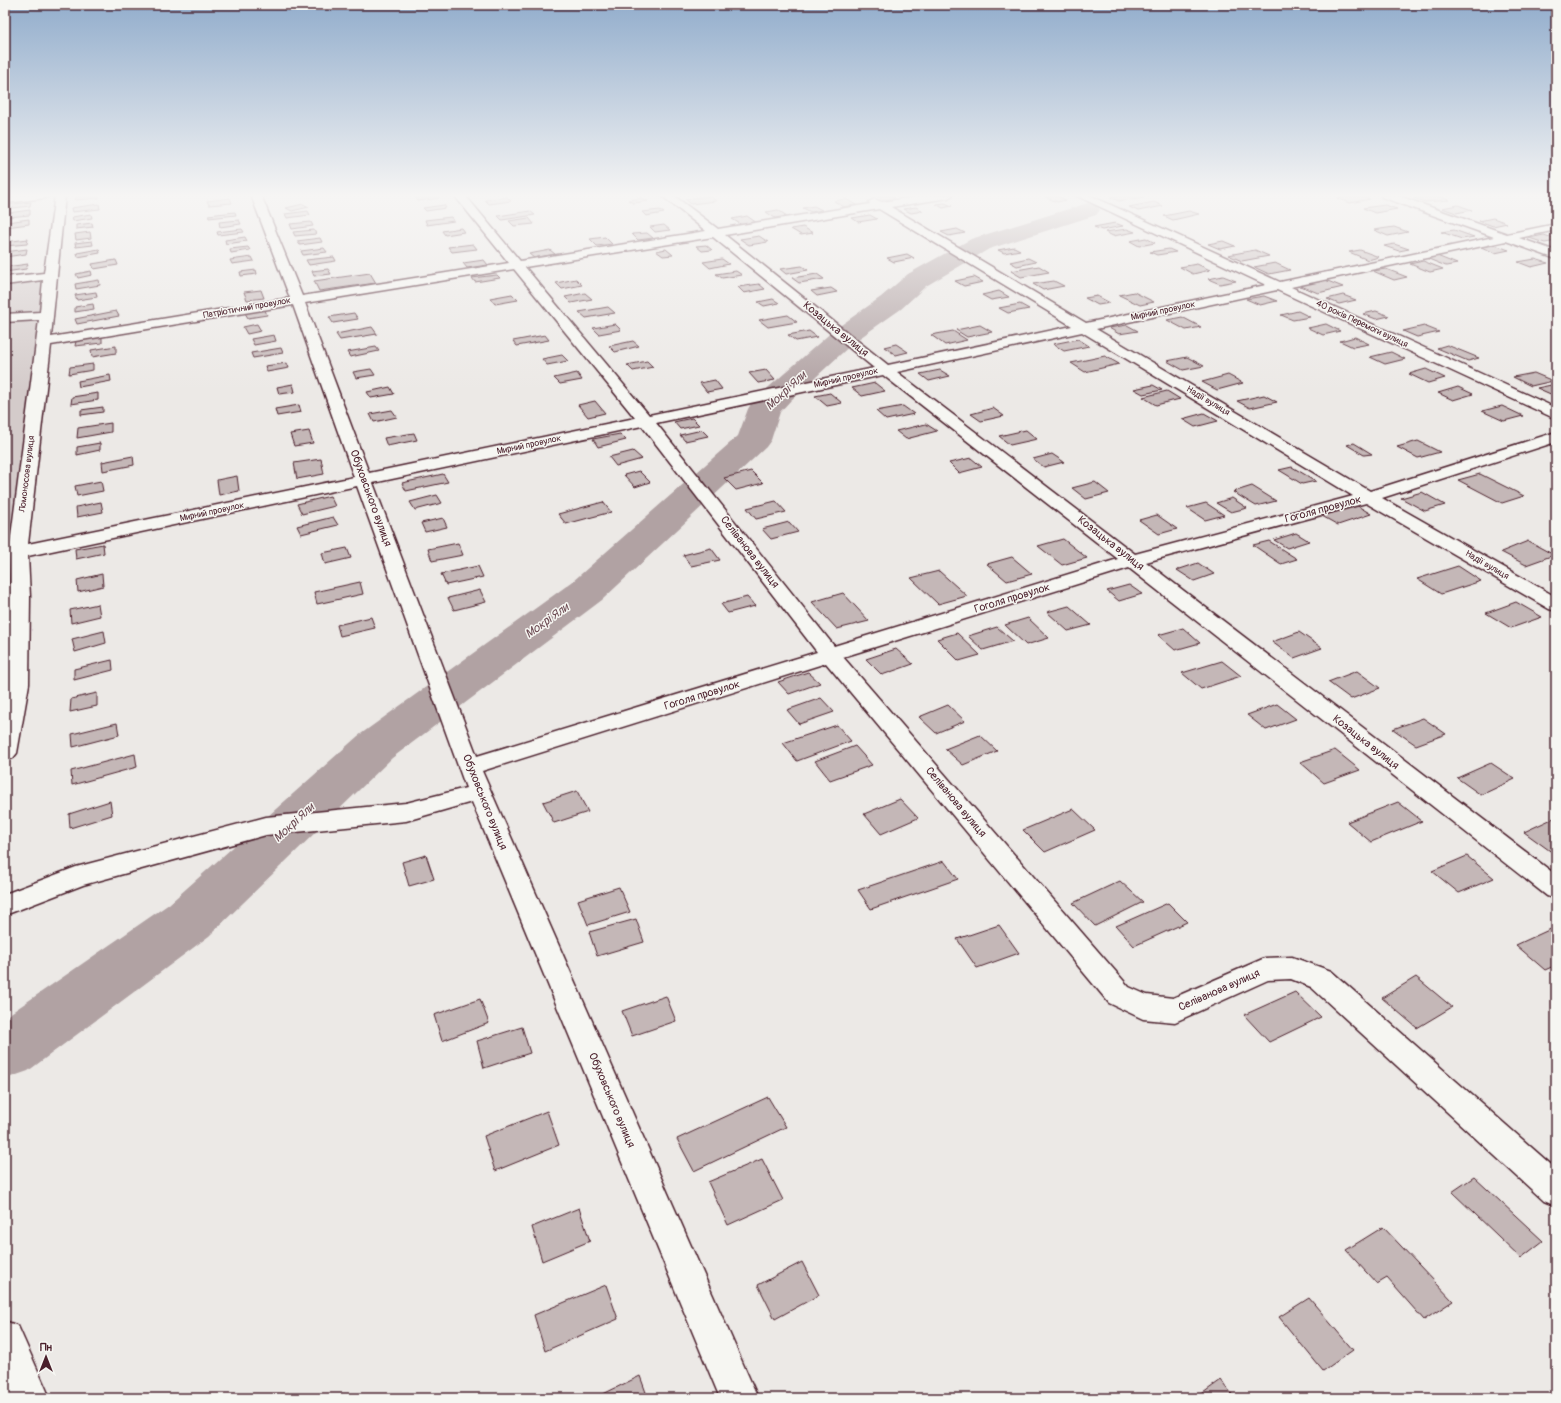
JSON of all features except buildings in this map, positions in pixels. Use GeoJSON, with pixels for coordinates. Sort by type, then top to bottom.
{"type":"FeatureCollection","features":[{"type":"Feature","properties":{"kind":"street","name":"Ломоносова вулиця"},"geometry":{"type":"LineString","coordinates":[[5,753],[18,684],[12,598],[44,342],[52,260]]}},
{"type":"Feature","properties":{"kind":"street","name":"Обуховського вулиця"},"geometry":{"type":"LineString","coordinates":[[282,260],[445,696],[469,767],[739,1398]]}},
{"type":"Feature","properties":{"kind":"street","name":"Селіванова вулиця"},"geometry":{"type":"LineString","coordinates":[[515,260],[646,421],[830,655],[1119,995],[1143,1007],[1175,1010],[1264,969],[1292,968],[1321,979],[1556,1190]]}},
{"type":"Feature","properties":{"kind":"street","name":"Патріотичний провулок"},"geometry":{"type":"LineString","coordinates":[[44,342],[540,260]]}},
{"type":"Feature","properties":{"kind":"street","name":"Козацька вулиця"},"geometry":{"type":"LineString","coordinates":[[752,260],[885,370],[1134,560],[1556,889]]}},
{"type":"Feature","properties":{"kind":"street","name":"Надії вулиця"},"geometry":{"type":"LineString","coordinates":[[972,260],[1368,497],[1556,605]]}},
{"type":"Feature","properties":{"kind":"street","name":"40 років Перемоги вулиця"},"geometry":{"type":"LineString","coordinates":[[1222,260],[1556,414]]}},
{"type":"Feature","properties":{"kind":"street","name":"Мирний провулок"},"geometry":{"type":"LineString","coordinates":[[18,552],[646,421],[1400,260]]}},
{"type":"Feature","properties":{"kind":"street"},"geometry":{"type":"LineString","coordinates":[[5,281],[50,276]]}},
{"type":"Feature","properties":{"kind":"street"},"geometry":{"type":"LineString","coordinates":[[5,318],[46,316]]}},
{"type":"Feature","properties":{"kind":"street","name":"Гоголя провулок"},"geometry":{"type":"LineString","coordinates":[[469,767],[1134,560],[1368,497],[1556,437]]}},
{"type":"Feature","properties":{"kind":"street"},"geometry":{"type":"LineString","coordinates":[[5,905],[76,877],[266,826],[406,812],[480,792]]}},
{"type":"Feature","properties":{"kind":"street"},"geometry":{"type":"LineString","coordinates":[[5,1338],[31,1398]]}},
{"type":"Feature","properties":{"kind":"shaded area"},"geometry":{"type":"Polygon","coordinates":[[[50,276],[18,552],[5,569],[5,281],[50,276]]]}},
{"type":"Feature","properties":{"kind":"waterway","name":"Мокрі Яли"},"geometry":{"type":"LineString","coordinates":[[5,1052],[189,920],[375,747],[587,591],[754,440],[764,409],[780,393],[844,336],[891,303],[917,280],[951,260]]}}]}
